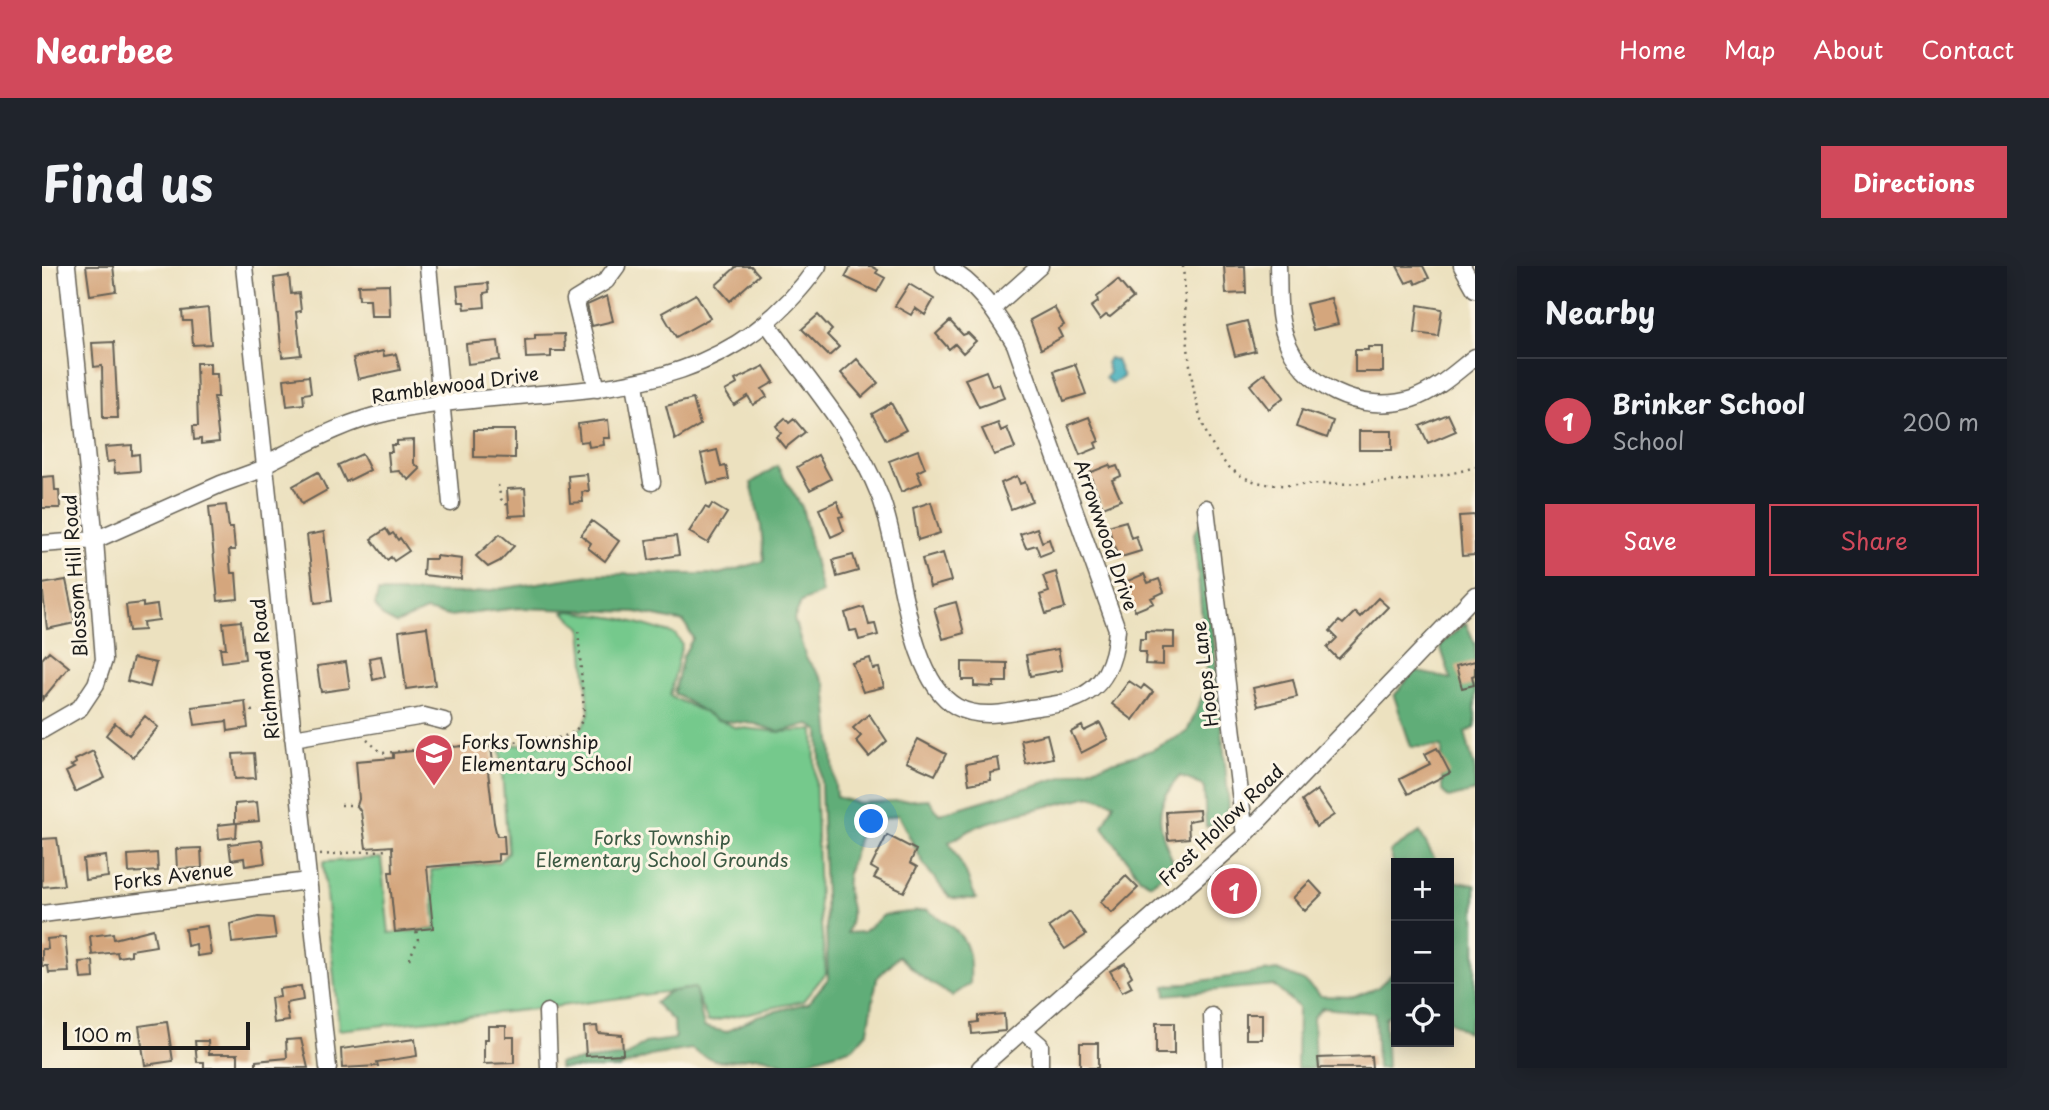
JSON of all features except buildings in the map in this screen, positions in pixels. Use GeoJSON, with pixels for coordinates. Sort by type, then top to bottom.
{"type":"FeatureCollection","features":[{"type":"Feature","properties":{"kind":"street","name":"Blossom Hill Road"},"geometry":{"type":"LineString","coordinates":[[42,730],[80,708],[96,684],[104,660],[95,540],[67,266]]}},
{"type":"Feature","properties":{"kind":"street","name":"Richmond Road"},"geometry":{"type":"LineString","coordinates":[[244,266],[328,1068]]}},
{"type":"Feature","properties":{"kind":"street"},"geometry":{"type":"LineString","coordinates":[[428,266],[451,503]]}},
{"type":"Feature","properties":{"kind":"street"},"geometry":{"type":"LineString","coordinates":[[597,389],[575,300],[606,281],[617,266]]}},
{"type":"Feature","properties":{"kind":"street","name":"Ramblewood Drive"},"geometry":{"type":"LineString","coordinates":[[42,544],[95,540],[220,484],[265,468],[267,463],[312,440],[366,418],[441,404],[597,389],[659,378],[716,356],[767,323],[818,266]]}},
{"type":"Feature","properties":{"kind":"street","name":"Arrowwood Drive"},"geometry":{"type":"LineString","coordinates":[[767,323],[849,431],[881,498],[924,670],[942,694],[955,706],[991,714],[1068,702],[1095,688],[1114,655],[1117,629],[1024,363],[993,308],[978,292],[944,266]]}},
{"type":"Feature","properties":{"kind":"street"},"geometry":{"type":"LineString","coordinates":[[993,308],[1040,266]]}},
{"type":"Feature","properties":{"kind":"street"},"geometry":{"type":"LineString","coordinates":[[1278,266],[1281,324],[1289,348],[1303,370],[1331,391],[1359,401],[1398,402],[1427,393],[1475,356]]}},
{"type":"Feature","properties":{"kind":"street"},"geometry":{"type":"LineString","coordinates":[[1462,266],[1475,289]]}},
{"type":"Feature","properties":{"kind":"street"},"geometry":{"type":"LineString","coordinates":[[635,384],[652,482]]}},
{"type":"Feature","properties":{"kind":"street","name":"Hoops Lane"},"geometry":{"type":"LineString","coordinates":[[1206,508],[1245,835]]}},
{"type":"Feature","properties":{"kind":"street","name":"Frost Hollow Road"},"geometry":{"type":"LineString","coordinates":[[980,1068],[1245,835],[1475,595]]}},
{"type":"Feature","properties":{"kind":"street"},"geometry":{"type":"LineString","coordinates":[[293,738],[424,716],[444,721]]}},
{"type":"Feature","properties":{"kind":"street","name":"Forks Avenue"},"geometry":{"type":"LineString","coordinates":[[42,914],[308,881]]}},
{"type":"Feature","properties":{"kind":"street"},"geometry":{"type":"LineString","coordinates":[[547,1012],[550,1068]]}},
{"type":"Feature","properties":{"kind":"street"},"geometry":{"type":"LineString","coordinates":[[1212,1016],[1214,1068]]}},
{"type":"Feature","properties":{"kind":"street"},"geometry":{"type":"LineString","coordinates":[[1023,1031],[1040,1045],[1040,1068]]}},
{"type":"Feature","properties":{"kind":"path"},"geometry":{"type":"LineString","coordinates":[[1183,266],[1198,407],[1204,430],[1221,460],[1234,472],[1251,480],[1271,484],[1376,483],[1421,479],[1475,467]]}},
{"type":"Feature","properties":{"kind":"path"},"geometry":{"type":"LineString","coordinates":[[498,485],[501,499],[507,505]]}},
{"type":"Feature","properties":{"kind":"path"},"geometry":{"type":"LineString","coordinates":[[362,735],[382,752],[557,738],[573,733],[582,722],[584,712],[578,628]]}},
{"type":"Feature","properties":{"kind":"path"},"geometry":{"type":"LineString","coordinates":[[251,711],[258,710]]}},
{"type":"Feature","properties":{"kind":"path"},"geometry":{"type":"LineString","coordinates":[[341,805],[357,804]]}},
{"type":"Feature","properties":{"kind":"path"},"geometry":{"type":"LineString","coordinates":[[306,856],[387,850],[386,847]]}},
{"type":"Feature","properties":{"kind":"path"},"geometry":{"type":"LineString","coordinates":[[409,959],[418,940],[416,930]]}},
{"type":"Feature","properties":{"kind":"green space"},"geometry":{"type":"Polygon","coordinates":[[[777,466],[802,507],[822,593],[801,602],[794,619],[806,658],[826,684],[836,797],[858,803],[929,799],[939,814],[1152,750],[1187,732],[1208,683],[1194,533],[1203,520],[1229,807],[1221,822],[1206,827],[1204,786],[1180,776],[1164,798],[1160,819],[1175,866],[1151,884],[1140,878],[1103,827],[1114,803],[1091,796],[1015,814],[978,826],[949,842],[976,899],[950,898],[924,865],[898,815],[860,825],[847,879],[851,916],[847,933],[863,932],[884,915],[927,910],[949,925],[963,939],[969,957],[970,984],[952,996],[923,978],[899,956],[877,978],[868,1031],[853,1048],[785,1068],[784,1064],[760,1057],[717,1061],[691,1049],[650,1056],[618,1068],[559,1068],[559,1063],[627,1056],[645,1043],[675,1039],[674,1022],[655,1003],[668,992],[695,988],[704,1027],[726,1032],[757,1016],[808,1003],[828,979],[819,731],[809,724],[780,732],[755,724],[717,720],[674,693],[683,656],[693,638],[684,622],[636,612],[519,608],[449,616],[426,611],[396,624],[383,617],[375,606],[378,592],[473,593],[596,574],[719,574],[764,561],[761,526],[751,483],[777,466]]]}},
{"type":"Feature","properties":{"kind":"green space","name":"Forks Township Elementary School Grounds"},"geometry":{"type":"Polygon","coordinates":[[[564,612],[623,619],[675,634],[682,644],[670,696],[734,727],[780,732],[814,730],[819,905],[826,973],[803,1001],[708,1022],[694,988],[553,1007],[339,1030],[323,862],[381,858],[389,933],[436,929],[431,870],[499,862],[508,852],[500,745],[553,743],[565,739],[575,734],[583,725],[589,712],[582,628],[564,612]]]}},
{"type":"Feature","properties":{"kind":"green space"},"geometry":{"type":"Polygon","coordinates":[[[1466,623],[1475,644],[1475,728],[1465,732],[1475,771],[1475,791],[1449,798],[1442,791],[1442,747],[1411,747],[1394,696],[1414,671],[1451,679],[1440,645],[1466,623]]]}},
{"type":"Feature","properties":{"kind":"green space"},"geometry":{"type":"Polygon","coordinates":[[[1420,832],[1434,858],[1392,858],[1390,852],[1420,832]]]}},
{"type":"Feature","properties":{"kind":"green space"},"geometry":{"type":"Polygon","coordinates":[[[1454,881],[1475,885],[1475,1016],[1472,1017],[1467,1033],[1454,1024],[1454,881]]]}},
{"type":"Feature","properties":{"kind":"green space"},"geometry":{"type":"Polygon","coordinates":[[[1277,970],[1304,981],[1321,996],[1354,997],[1377,988],[1391,975],[1391,1014],[1385,1018],[1387,1068],[1377,1068],[1375,1013],[1322,1008],[1313,1017],[1315,1068],[1297,1068],[1298,1007],[1273,985],[1166,995],[1165,986],[1277,970]]]}},
{"type":"Feature","properties":{"kind":"water"},"geometry":{"type":"Polygon","coordinates":[[[1109,358],[1116,360],[1123,377],[1112,384],[1105,378],[1109,372],[1106,363],[1109,358]]]}},
{"type":"Feature","properties":{"kind":"place","name":"Forks Township Elementary School"},"geometry":{"type":"Point","coordinates":[434,787]}},
{"type":"Feature","properties":{"kind":"place","name":"Brinker School"},"geometry":{"type":"Point","coordinates":[1234,891]}}]}
